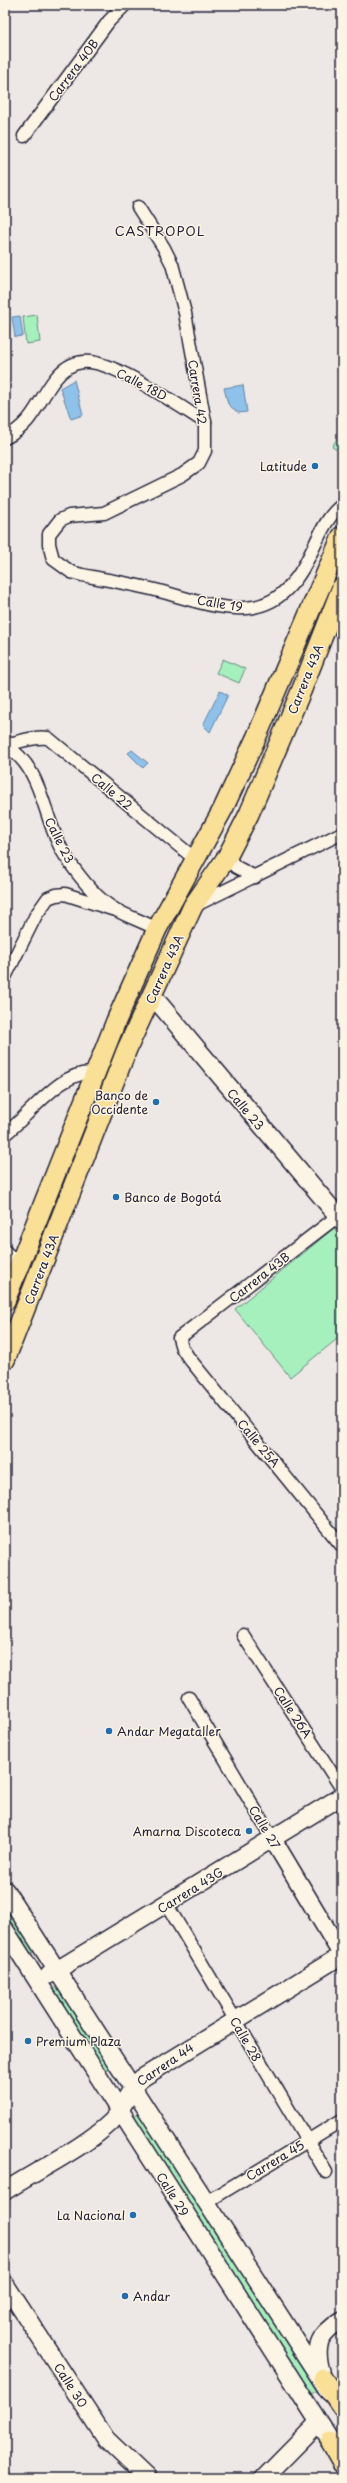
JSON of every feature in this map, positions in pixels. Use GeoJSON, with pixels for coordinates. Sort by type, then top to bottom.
{"type":"FeatureCollection","features":[{"type":"Feature","properties":{"kind":"main road","name":"Carrera 43A"},"geometry":{"type":"LineString","coordinates":[[5,1301],[116,1021],[157,929],[223,809],[256,738],[342,536]]}},
{"type":"Feature","properties":{"kind":"main road","name":"Carrera 43A"},"geometry":{"type":"LineString","coordinates":[[5,1360],[127,1049],[193,906],[227,857],[272,761],[342,587]]}},
{"type":"Feature","properties":{"kind":"main road"},"geometry":{"type":"LineString","coordinates":[[323,2379],[342,2407]]}},
{"type":"Feature","properties":{"kind":"main road"},"geometry":{"type":"LineString","coordinates":[[330,2442],[342,2463]]}},
{"type":"Feature","properties":{"kind":"street","name":"Carrera 40B"},"geometry":{"type":"LineString","coordinates":[[24,136],[109,21],[125,5]]}},
{"type":"Feature","properties":{"kind":"street","name":"Carrera 42"},"geometry":{"type":"LineString","coordinates":[[53,559],[49,544],[50,534],[60,520],[69,516],[104,513],[182,475],[199,463],[205,451],[204,422],[185,313],[172,264],[164,248],[138,207]]}},
{"type":"Feature","properties":{"kind":"street","name":"Calle 18D"},"geometry":{"type":"LineString","coordinates":[[5,438],[18,431],[32,417],[55,379],[74,364],[94,362],[111,368],[173,400],[204,422]]}},
{"type":"Feature","properties":{"kind":"street","name":"Calle 19"},"geometry":{"type":"LineString","coordinates":[[53,559],[71,572],[82,575],[212,604],[239,608],[254,607],[276,600],[284,594],[308,560],[332,513],[342,505]]}},
{"type":"Feature","properties":{"kind":"street","name":"Calle 22"},"geometry":{"type":"LineString","coordinates":[[5,745],[26,742],[36,736],[48,738],[195,859]]}},
{"type":"Feature","properties":{"kind":"street"},"geometry":{"type":"LineString","coordinates":[[22,757],[26,742]]}},
{"type":"Feature","properties":{"kind":"street","name":"Calle 23"},"geometry":{"type":"LineString","coordinates":[[5,745],[22,757],[33,774],[50,823],[66,856],[92,889],[115,909],[157,929]]}},
{"type":"Feature","properties":{"kind":"street"},"geometry":{"type":"LineString","coordinates":[[193,906],[255,877],[342,833]]}},
{"type":"Feature","properties":{"kind":"street"},"geometry":{"type":"LineString","coordinates":[[227,857],[236,867],[255,877]]}},
{"type":"Feature","properties":{"kind":"street"},"geometry":{"type":"LineString","coordinates":[[76,898],[88,894],[92,889]]}},
{"type":"Feature","properties":{"kind":"street"},"geometry":{"type":"LineString","coordinates":[[5,977],[36,915],[48,898],[65,894],[115,909]]}},
{"type":"Feature","properties":{"kind":"street","name":"Calle 23"},"geometry":{"type":"LineString","coordinates":[[152,995],[340,1219]]}},
{"type":"Feature","properties":{"kind":"street"},"geometry":{"type":"LineString","coordinates":[[5,1134],[49,1092],[78,1074],[95,1074]]}},
{"type":"Feature","properties":{"kind":"street","name":"Carrera 43B"},"geometry":{"type":"LineString","coordinates":[[179,1338],[340,1219]]}},
{"type":"Feature","properties":{"kind":"street"},"geometry":{"type":"LineString","coordinates":[[5,1251],[19,1267]]}},
{"type":"Feature","properties":{"kind":"street","name":"Calle 25A"},"geometry":{"type":"LineString","coordinates":[[179,1338],[182,1348],[188,1357],[342,1546]]}},
{"type":"Feature","properties":{"kind":"street","name":"Calle 26A"},"geometry":{"type":"LineString","coordinates":[[243,1634],[342,1789]]}},
{"type":"Feature","properties":{"kind":"street","name":"Calle 27"},"geometry":{"type":"LineString","coordinates":[[189,1698],[342,1955]]}},
{"type":"Feature","properties":{"kind":"street","name":"Carrera 43G"},"geometry":{"type":"LineString","coordinates":[[38,1982],[167,1905],[272,1838],[342,1796]]}},
{"type":"Feature","properties":{"kind":"street","name":"Calle 29"},"geometry":{"type":"LineString","coordinates":[[5,1890],[323,2379],[342,2414]]}},
{"type":"Feature","properties":{"kind":"street","name":"Calle 28"},"geometry":{"type":"LineString","coordinates":[[167,1905],[234,2020],[326,2172]]}},
{"type":"Feature","properties":{"kind":"street","name":"Calle 29"},"geometry":{"type":"LineString","coordinates":[[5,1930],[330,2442],[342,2458]]}},
{"type":"Feature","properties":{"kind":"street","name":"Carrera 44"},"geometry":{"type":"LineString","coordinates":[[5,2191],[101,2130],[120,2110],[132,2086],[142,2078],[234,2020],[342,1955]]}},
{"type":"Feature","properties":{"kind":"street","name":"Carrera 45"},"geometry":{"type":"LineString","coordinates":[[208,2201],[342,2120]]}},
{"type":"Feature","properties":{"kind":"street","name":"Calle 30"},"geometry":{"type":"LineString","coordinates":[[5,2284],[106,2439],[147,2478]]}},
{"type":"Feature","properties":{"kind":"street"},"geometry":{"type":"LineString","coordinates":[[323,2379],[318,2358],[319,2343],[323,2335],[342,2320]]}},
{"type":"Feature","properties":{"kind":"street"},"geometry":{"type":"LineString","coordinates":[[264,2478],[318,2422]]}},
{"type":"Feature","properties":{"kind":"green space"},"geometry":{"type":"Polygon","coordinates":[[[37,315],[40,342],[26,344],[23,317],[37,315]]]}},
{"type":"Feature","properties":{"kind":"green space"},"geometry":{"type":"Polygon","coordinates":[[[339,435],[342,436],[342,453],[332,447],[339,435]]]}},
{"type":"Feature","properties":{"kind":"green space"},"geometry":{"type":"Polygon","coordinates":[[[223,659],[245,669],[239,683],[216,673],[223,659]]]}},
{"type":"Feature","properties":{"kind":"green space"},"geometry":{"type":"Polygon","coordinates":[[[334,1228],[342,1238],[342,1335],[290,1377],[235,1309],[334,1228]]]}},
{"type":"Feature","properties":{"kind":"green space"},"geometry":{"type":"Polygon","coordinates":[[[5,1905],[35,1951],[28,1955],[5,1920],[5,1905]]]}},
{"type":"Feature","properties":{"kind":"green space"},"geometry":{"type":"Polygon","coordinates":[[[57,1987],[110,2069],[105,2072],[51,1990],[57,1987]]]}},
{"type":"Feature","properties":{"kind":"green space"},"geometry":{"type":"Polygon","coordinates":[[[140,2112],[319,2390],[309,2396],[130,2118],[140,2112]]]}},
{"type":"Feature","properties":{"kind":"water"},"geometry":{"type":"Polygon","coordinates":[[[20,316],[23,336],[15,337],[12,317],[20,316]]]}},
{"type":"Feature","properties":{"kind":"water"},"geometry":{"type":"Polygon","coordinates":[[[74,380],[83,415],[71,419],[60,388],[74,380]]]}},
{"type":"Feature","properties":{"kind":"water"},"geometry":{"type":"Polygon","coordinates":[[[243,385],[247,412],[238,413],[228,404],[224,388],[243,385]]]}},
{"type":"Feature","properties":{"kind":"water"},"geometry":{"type":"Polygon","coordinates":[[[220,691],[228,695],[210,732],[203,725],[220,691]]]}},
{"type":"Feature","properties":{"kind":"water"},"geometry":{"type":"Polygon","coordinates":[[[132,750],[148,763],[143,768],[128,753],[132,750]]]}},
{"type":"Feature","properties":{"kind":"place","name":"Latitude"},"geometry":{"type":"Point","coordinates":[315,466]}},
{"type":"Feature","properties":{"kind":"place","name":"Banco de Occidente"},"geometry":{"type":"Point","coordinates":[156,1102]}},
{"type":"Feature","properties":{"kind":"place","name":"Banco de Bogotá"},"geometry":{"type":"Point","coordinates":[116,1197]}},
{"type":"Feature","properties":{"kind":"place","name":"Andar Megataller"},"geometry":{"type":"Point","coordinates":[109,1731]}},
{"type":"Feature","properties":{"kind":"place","name":"Amarna Discoteca"},"geometry":{"type":"Point","coordinates":[249,1831]}},
{"type":"Feature","properties":{"kind":"place","name":"Premium Plaza"},"geometry":{"type":"Point","coordinates":[28,2041]}},
{"type":"Feature","properties":{"kind":"place","name":"La Nacional"},"geometry":{"type":"Point","coordinates":[133,2215]}},
{"type":"Feature","properties":{"kind":"place","name":"Andar"},"geometry":{"type":"Point","coordinates":[125,2296]}},
{"type":"Feature","properties":{"kind":"district","name":"CASTROPOL"},"geometry":{"type":"Point","coordinates":[160,230]}}]}
